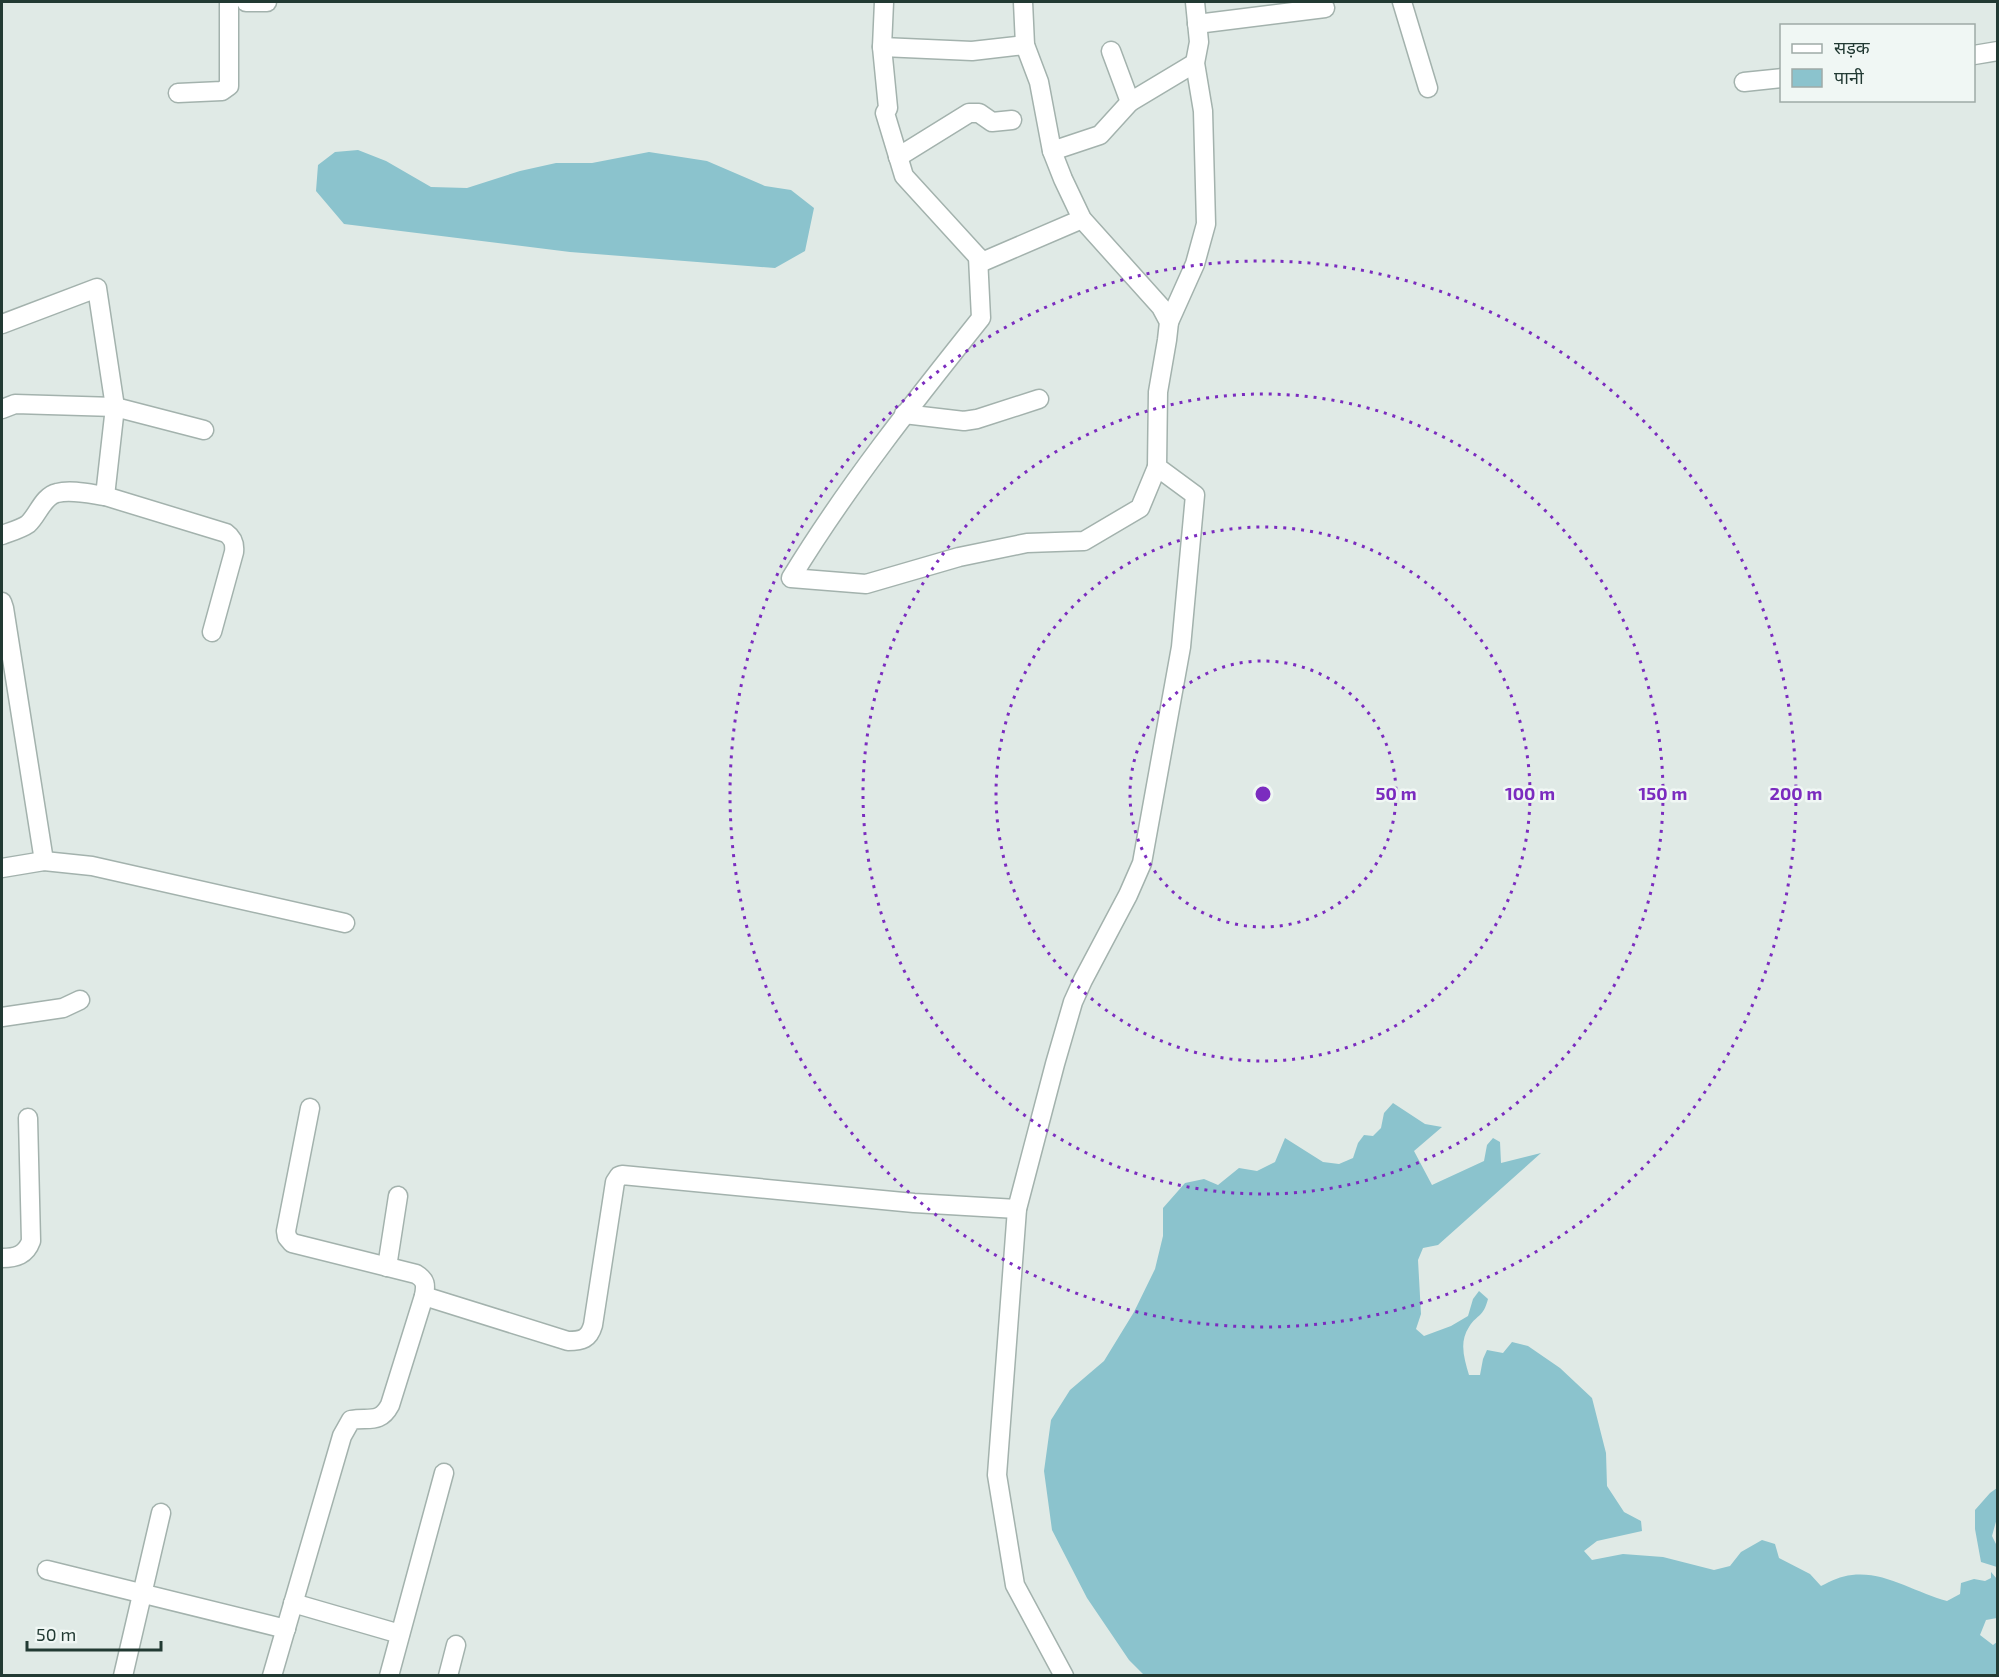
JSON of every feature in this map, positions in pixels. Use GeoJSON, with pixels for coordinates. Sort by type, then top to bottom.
{"type":"FeatureCollection","features":[{"type":"Feature","properties":{"kind":"street"},"geometry":{"type":"LineString","coordinates":[[178,93],[222,91],[229,86],[229,2]]}},
{"type":"Feature","properties":{"kind":"street"},"geometry":{"type":"LineString","coordinates":[[246,2],[267,2]]}},
{"type":"Feature","properties":{"kind":"street"},"geometry":{"type":"LineString","coordinates":[[884,2],[882,47],[888,108],[885,113],[904,176],[982,261],[1082,219]]}},
{"type":"Feature","properties":{"kind":"street"},"geometry":{"type":"LineString","coordinates":[[1023,2],[1025,45],[1039,82],[1052,152],[1082,219],[1161,307],[1169,322]]}},
{"type":"Feature","properties":{"kind":"street"},"geometry":{"type":"LineString","coordinates":[[978,257],[981,318],[904,414],[791,578],[866,584],[958,557],[1027,543],[1084,541],[1140,508],[1157,467],[1158,392],[1169,322],[1196,264],[1206,224],[1203,111],[1195,63],[1199,42],[1196,2]]}},
{"type":"Feature","properties":{"kind":"street"},"geometry":{"type":"LineString","coordinates":[[1402,2],[1428,88]]}},
{"type":"Feature","properties":{"kind":"street"},"geometry":{"type":"LineString","coordinates":[[1197,24],[1325,8]]}},
{"type":"Feature","properties":{"kind":"street"},"geometry":{"type":"LineString","coordinates":[[882,47],[972,51],[1025,45]]}},
{"type":"Feature","properties":{"kind":"street"},"geometry":{"type":"LineString","coordinates":[[1111,51],[1130,102]]}},
{"type":"Feature","properties":{"kind":"street"},"geometry":{"type":"LineString","coordinates":[[1975,55],[1998,51]]}},
{"type":"Feature","properties":{"kind":"street"},"geometry":{"type":"LineString","coordinates":[[1052,152],[1100,135],[1130,102],[1195,63]]}},
{"type":"Feature","properties":{"kind":"street"},"geometry":{"type":"LineString","coordinates":[[1744,82],[1780,78]]}},
{"type":"Feature","properties":{"kind":"street"},"geometry":{"type":"LineString","coordinates":[[898,157],[969,113],[979,113],[995,123],[1012,120]]}},
{"type":"Feature","properties":{"kind":"street"},"geometry":{"type":"LineString","coordinates":[[2,324],[97,288],[114,407],[105,496]]}},
{"type":"Feature","properties":{"kind":"street"},"geometry":{"type":"LineString","coordinates":[[904,414],[964,420],[977,419],[1039,399]]}},
{"type":"Feature","properties":{"kind":"street"},"geometry":{"type":"LineString","coordinates":[[2,410],[15,404],[114,407],[204,430]]}},
{"type":"Feature","properties":{"kind":"street"},"geometry":{"type":"LineString","coordinates":[[1064,1676],[1015,1585],[997,1475],[1017,1209],[1073,1002],[1142,863],[1151,817],[1181,647],[1194,495],[1157,467]]}},
{"type":"Feature","properties":{"kind":"street"},"geometry":{"type":"LineString","coordinates":[[2,535],[30,522],[45,501],[56,493],[105,496],[226,533],[231,536],[235,545],[212,632]]}},
{"type":"Feature","properties":{"kind":"street"},"geometry":{"type":"LineString","coordinates":[[2,602],[44,861]]}},
{"type":"Feature","properties":{"kind":"street"},"geometry":{"type":"LineString","coordinates":[[2,868],[44,861],[92,866],[345,923]]}},
{"type":"Feature","properties":{"kind":"street"},"geometry":{"type":"LineString","coordinates":[[2,1017],[63,1008],[80,1000]]}},
{"type":"Feature","properties":{"kind":"street"},"geometry":{"type":"LineString","coordinates":[[272,1676],[342,1436],[351,1420],[373,1419],[386,1414],[426,1285],[423,1279],[416,1274],[292,1243],[288,1237],[286,1231],[310,1108]]}},
{"type":"Feature","properties":{"kind":"street"},"geometry":{"type":"LineString","coordinates":[[2,1258],[23,1254],[31,1241],[28,1118]]}},
{"type":"Feature","properties":{"kind":"street"},"geometry":{"type":"LineString","coordinates":[[424,1296],[568,1341],[583,1340],[588,1337],[593,1325],[615,1182],[616,1178],[622,1175],[915,1203],[1017,1209]]}},
{"type":"Feature","properties":{"kind":"street"},"geometry":{"type":"LineString","coordinates":[[387,1267],[398,1196]]}},
{"type":"Feature","properties":{"kind":"street"},"geometry":{"type":"LineString","coordinates":[[389,1676],[444,1473]]}},
{"type":"Feature","properties":{"kind":"street"},"geometry":{"type":"LineString","coordinates":[[123,1676],[161,1513]]}},
{"type":"Feature","properties":{"kind":"street"},"geometry":{"type":"LineString","coordinates":[[46,1570],[286,1629]]}},
{"type":"Feature","properties":{"kind":"street"},"geometry":{"type":"LineString","coordinates":[[293,1603],[400,1634]]}},
{"type":"Feature","properties":{"kind":"street"},"geometry":{"type":"LineString","coordinates":[[448,1676],[456,1645]]}},
{"type":"Feature","properties":{"kind":"water"},"geometry":{"type":"Polygon","coordinates":[[[358,150],[386,161],[431,187],[467,188],[520,171],[556,163],[592,163],[649,152],[707,161],[765,186],[791,190],[814,208],[805,251],[775,268],[570,252],[344,224],[316,191],[318,165],[335,152],[358,150]]]}},
{"type":"Feature","properties":{"kind":"water"},"geometry":{"type":"Polygon","coordinates":[[[1393,1103],[1425,1124],[1442,1127],[1414,1151],[1432,1185],[1484,1161],[1487,1145],[1493,1138],[1500,1142],[1501,1163],[1541,1153],[1438,1245],[1423,1248],[1418,1260],[1421,1314],[1416,1329],[1424,1336],[1451,1326],[1468,1316],[1473,1299],[1479,1291],[1488,1299],[1482,1313],[1469,1327],[1464,1338],[1464,1356],[1469,1375],[1480,1375],[1487,1350],[1503,1353],[1512,1342],[1528,1346],[1560,1368],[1592,1398],[1606,1453],[1607,1486],[1624,1512],[1641,1521],[1642,1531],[1597,1541],[1584,1551],[1592,1560],[1623,1554],[1663,1557],[1714,1570],[1730,1566],[1741,1552],[1762,1540],[1775,1544],[1779,1558],[1810,1574],[1821,1586],[1844,1576],[1876,1576],[1947,1601],[1960,1594],[1961,1583],[1974,1579],[1985,1581],[1991,1578],[1991,1572],[1997,1579],[1997,1618],[1986,1620],[1980,1635],[1993,1645],[1997,1642],[1997,1675],[1144,1675],[1129,1660],[1087,1598],[1052,1530],[1044,1471],[1051,1420],[1070,1390],[1104,1361],[1134,1312],[1155,1269],[1163,1236],[1163,1208],[1185,1183],[1204,1179],[1218,1185],[1239,1168],[1257,1171],[1275,1162],[1285,1138],[1323,1162],[1339,1164],[1353,1158],[1358,1143],[1364,1135],[1373,1136],[1381,1128],[1384,1113],[1393,1103]]]}},
{"type":"Feature","properties":{"kind":"water"},"geometry":{"type":"Polygon","coordinates":[[[1997,1488],[1997,1518],[1992,1536],[1997,1546],[1997,1567],[1981,1562],[1975,1529],[1975,1510],[1997,1488]]]}}]}
